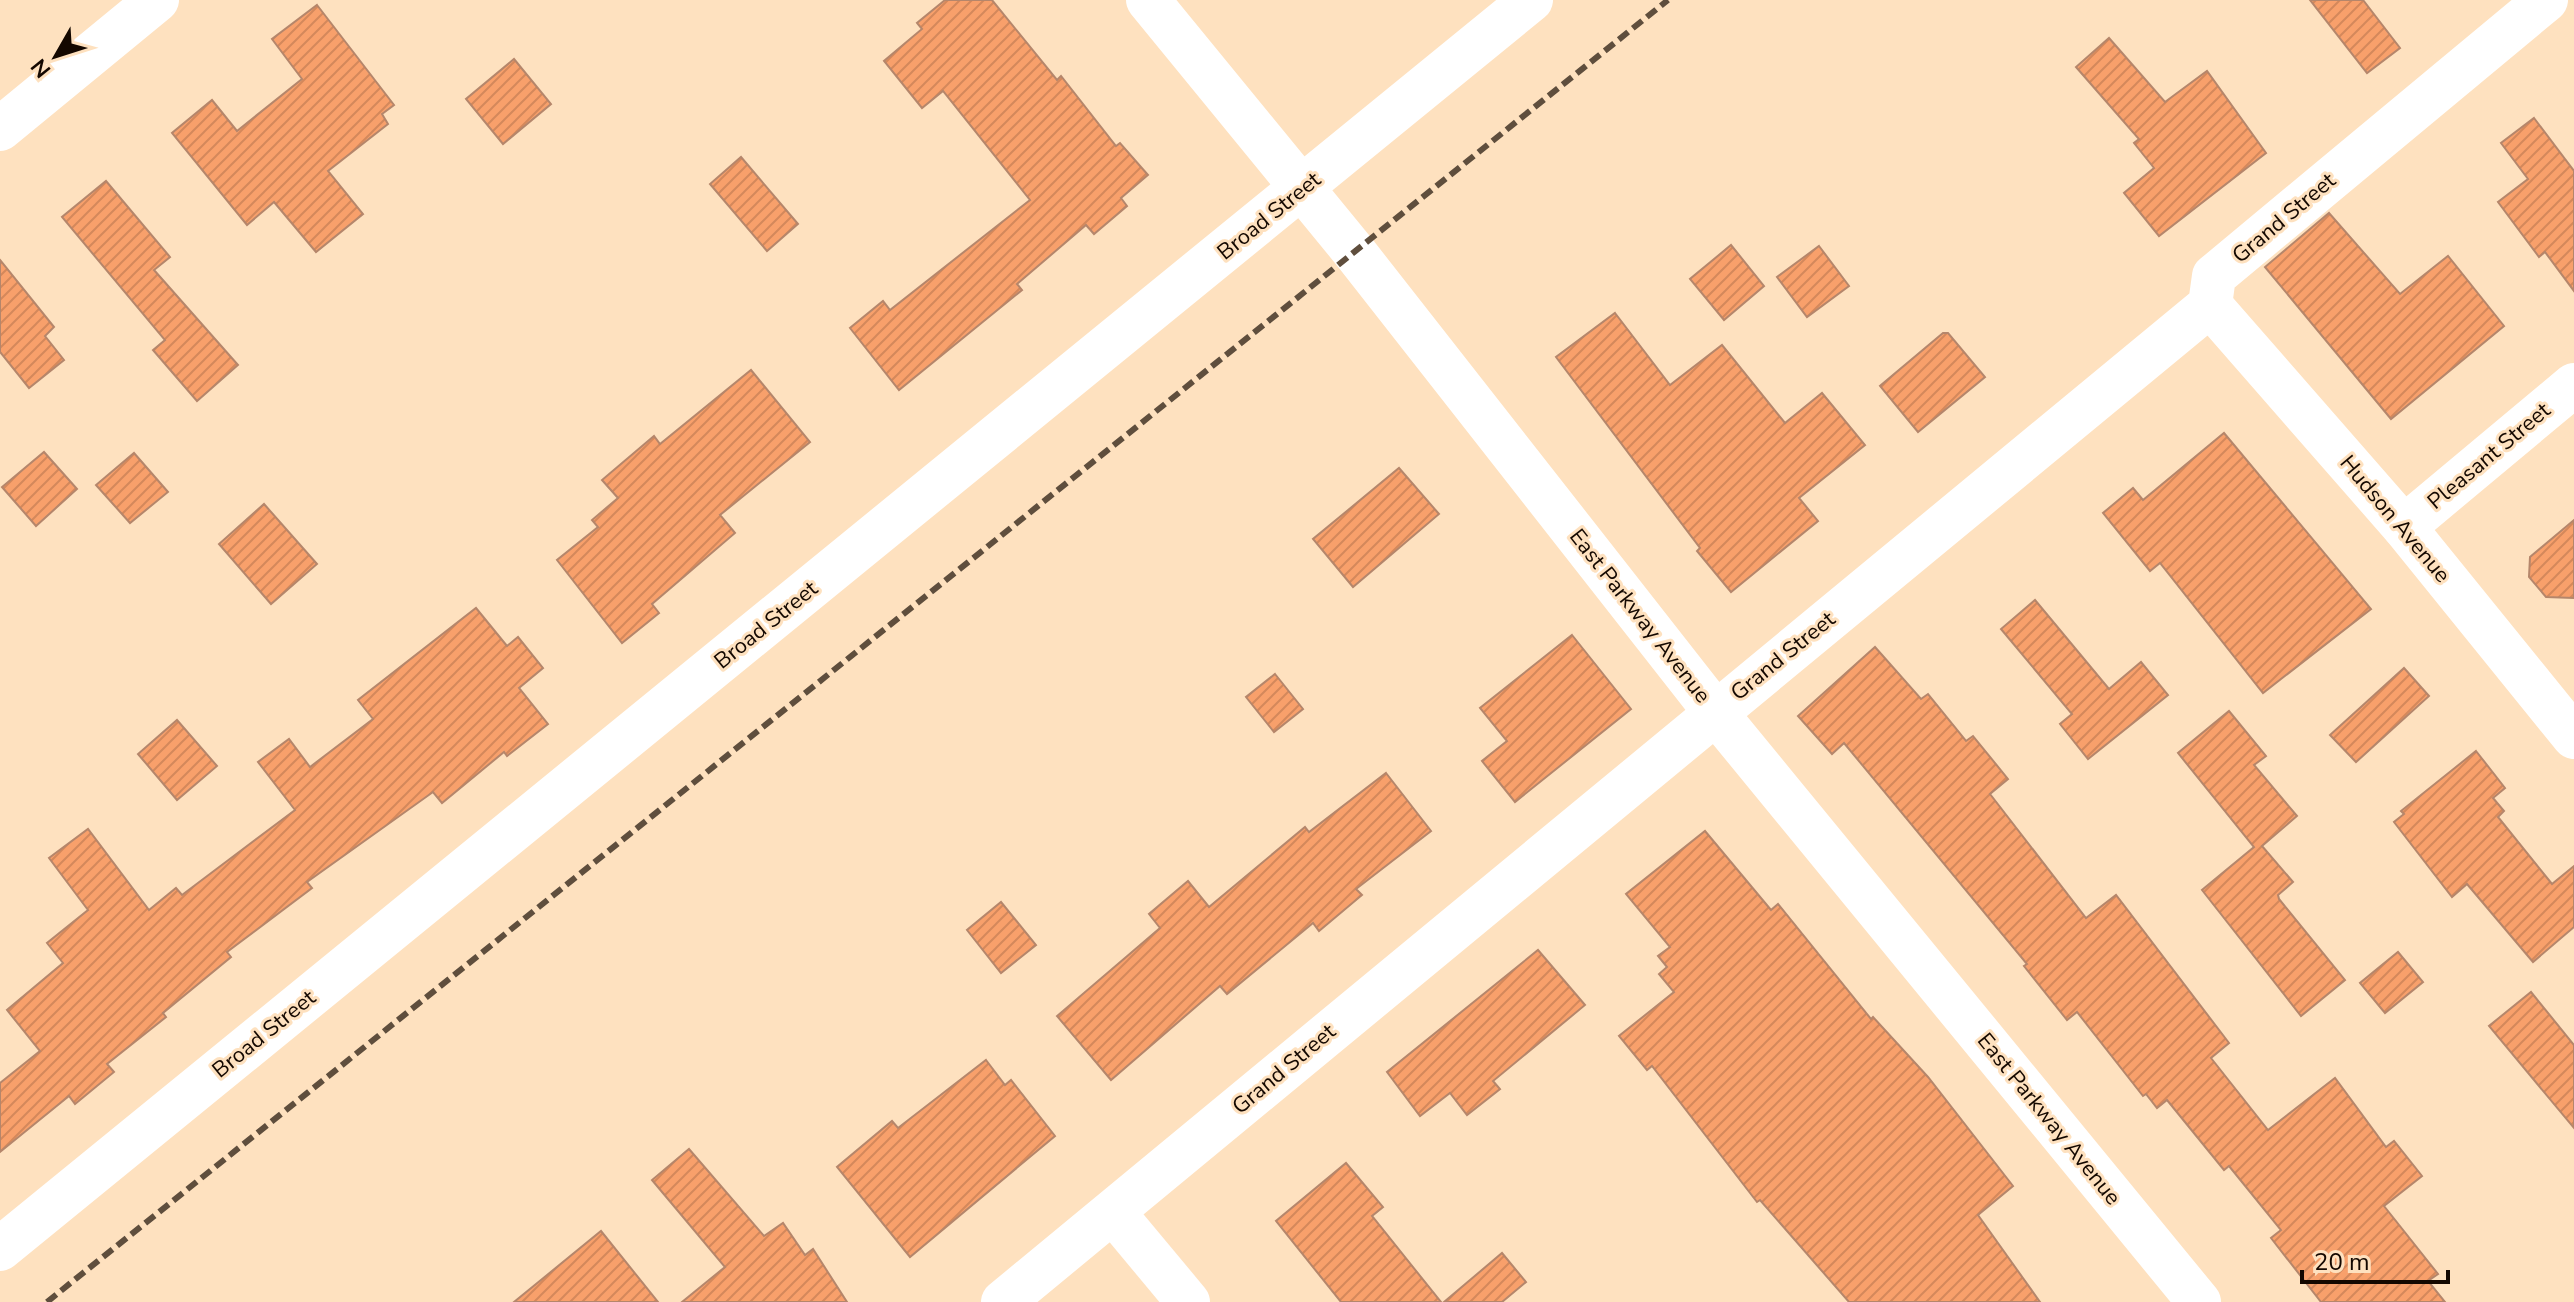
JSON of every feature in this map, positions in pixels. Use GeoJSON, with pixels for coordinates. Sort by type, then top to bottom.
{"type":"FeatureCollection","features":[{"type":"Feature","properties":{"kind":"street"},"geometry":{"type":"LineString","coordinates":[[0,129],[157,0]]}},
{"type":"Feature","properties":{"kind":"street","name":"East Parkway Avenue"},"geometry":{"type":"LineString","coordinates":[[1148,0],[1303,189],[1715,712],[2199,1302]]}},
{"type":"Feature","properties":{"kind":"street","name":"Broad Street"},"geometry":{"type":"LineString","coordinates":[[0,1249],[1531,0]]}},
{"type":"Feature","properties":{"kind":"street","name":"Grand Street"},"geometry":{"type":"LineString","coordinates":[[1003,1302],[2210,305],[2214,276],[2546,0]]}},
{"type":"Feature","properties":{"kind":"street","name":"Hudson Avenue"},"geometry":{"type":"LineString","coordinates":[[2210,305],[2404,527],[2574,737]]}},
{"type":"Feature","properties":{"kind":"street","name":"Pleasant Street"},"geometry":{"type":"LineString","coordinates":[[2404,527],[2574,385]]}},
{"type":"Feature","properties":{"kind":"street"},"geometry":{"type":"LineString","coordinates":[[1113,1212],[1188,1302]]}},
{"type":"Feature","properties":{"kind":"building"},"geometry":{"type":"Polygon","coordinates":[[[945,0],[992,0],[1057,80],[1061,76],[1116,146],[1120,143],[1148,175],[1121,198],[1127,206],[1094,234],[1086,225],[1017,284],[1022,290],[899,390],[850,328],[883,301],[890,310],[1030,200],[943,91],[922,108],[884,61],[922,29],[917,23],[945,0]]]}},
{"type":"Feature","properties":{"kind":"building"},"geometry":{"type":"Polygon","coordinates":[[[2310,0],[2363,0],[2400,48],[2367,73],[2310,0]]]}},
{"type":"Feature","properties":{"kind":"building"},"geometry":{"type":"Polygon","coordinates":[[[317,5],[394,105],[382,114],[388,124],[328,171],[363,214],[316,252],[274,202],[247,225],[172,133],[212,100],[237,131],[302,79],[272,39],[317,5]]]}},
{"type":"Feature","properties":{"kind":"building"},"geometry":{"type":"Polygon","coordinates":[[[2109,38],[2165,102],[2207,71],[2266,153],[2159,236],[2124,193],[2154,168],[2134,143],[2139,139],[2076,67],[2109,38]]]}},
{"type":"Feature","properties":{"kind":"building"},"geometry":{"type":"Polygon","coordinates":[[[514,59],[551,104],[503,144],[466,99],[514,59]]]}},
{"type":"Feature","properties":{"kind":"building"},"geometry":{"type":"Polygon","coordinates":[[[2534,118],[2574,171],[2574,291],[2545,252],[2539,257],[2498,202],[2528,179],[2501,143],[2534,118]]]}},
{"type":"Feature","properties":{"kind":"building"},"geometry":{"type":"Polygon","coordinates":[[[741,157],[798,224],[767,251],[710,184],[741,157]]]}},
{"type":"Feature","properties":{"kind":"building"},"geometry":{"type":"Polygon","coordinates":[[[106,181],[170,257],[154,270],[238,365],[197,401],[153,350],[165,340],[62,217],[106,181]]]}},
{"type":"Feature","properties":{"kind":"building"},"geometry":{"type":"Polygon","coordinates":[[[2329,213],[2400,294],[2448,256],[2504,326],[2391,419],[2265,267],[2329,213]]]}},
{"type":"Feature","properties":{"kind":"building"},"geometry":{"type":"Polygon","coordinates":[[[1731,245],[1764,286],[1724,320],[1690,279],[1731,245]]]}},
{"type":"Feature","properties":{"kind":"building"},"geometry":{"type":"Polygon","coordinates":[[[1819,246],[1849,286],[1807,317],[1777,277],[1819,246]]]}},
{"type":"Feature","properties":{"kind":"building"},"geometry":{"type":"Polygon","coordinates":[[[0,260],[54,327],[45,336],[64,360],[29,388],[0,352],[0,260]]]}},
{"type":"Feature","properties":{"kind":"building"},"geometry":{"type":"Polygon","coordinates":[[[1615,313],[1670,385],[1722,345],[1785,423],[1822,393],[1865,445],[1799,498],[1818,521],[1731,592],[1697,551],[1700,548],[1556,357],[1615,313]]]}},
{"type":"Feature","properties":{"kind":"building"},"geometry":{"type":"Polygon","coordinates":[[[1943,333],[1948,333],[1985,377],[1918,432],[1880,386],[1943,333]]]}},
{"type":"Feature","properties":{"kind":"building"},"geometry":{"type":"Polygon","coordinates":[[[751,370],[810,442],[720,515],[735,533],[652,604],[659,613],[622,643],[557,560],[598,527],[592,520],[618,498],[602,480],[654,436],[660,444],[751,370]]]}},
{"type":"Feature","properties":{"kind":"building"},"geometry":{"type":"Polygon","coordinates":[[[2224,433],[2371,609],[2263,693],[2160,563],[2150,571],[2103,513],[2133,488],[2143,500],[2224,433]]]}},
{"type":"Feature","properties":{"kind":"building"},"geometry":{"type":"Polygon","coordinates":[[[44,452],[77,489],[36,526],[2,487],[44,452]]]}},
{"type":"Feature","properties":{"kind":"building"},"geometry":{"type":"Polygon","coordinates":[[[134,453],[168,492],[130,523],[96,485],[134,453]]]}},
{"type":"Feature","properties":{"kind":"building"},"geometry":{"type":"Polygon","coordinates":[[[1399,468],[1439,514],[1353,587],[1313,539],[1399,468]]]}},
{"type":"Feature","properties":{"kind":"building"},"geometry":{"type":"Polygon","coordinates":[[[264,504],[317,564],[271,604],[219,544],[264,504]]]}},
{"type":"Feature","properties":{"kind":"building"},"geometry":{"type":"Polygon","coordinates":[[[2574,520],[2574,598],[2546,597],[2529,577],[2530,557],[2574,520]]]}},
{"type":"Feature","properties":{"kind":"building"},"geometry":{"type":"Polygon","coordinates":[[[2035,600],[2109,689],[2141,662],[2168,695],[2088,759],[2060,724],[2072,714],[2001,629],[2035,600]]]}},
{"type":"Feature","properties":{"kind":"building"},"geometry":{"type":"Polygon","coordinates":[[[476,608],[507,646],[518,637],[543,668],[519,688],[548,724],[507,756],[504,752],[442,803],[433,792],[307,882],[312,888],[227,952],[231,957],[163,1013],[166,1017],[107,1064],[114,1072],[75,1104],[69,1096],[0,1152],[0,1083],[40,1051],[7,1010],[63,963],[47,943],[88,910],[49,858],[88,829],[149,910],[176,888],[182,895],[295,810],[258,762],[289,739],[310,767],[373,719],[358,700],[476,608]]]}},
{"type":"Feature","properties":{"kind":"building"},"geometry":{"type":"Polygon","coordinates":[[[1572,635],[1631,709],[1515,802],[1482,761],[1507,741],[1480,708],[1572,635]]]}},
{"type":"Feature","properties":{"kind":"building"},"geometry":{"type":"Polygon","coordinates":[[[1875,647],[1921,699],[1928,694],[1966,741],[1973,736],[2008,779],[1990,794],[2086,918],[2116,895],[2229,1043],[2211,1058],[2268,1130],[2335,1078],[2386,1147],[2394,1141],[2422,1176],[2384,1206],[2438,1274],[2428,1281],[2445,1302],[2321,1302],[2271,1238],[2281,1230],[2229,1166],[2224,1170],[2167,1100],[2157,1108],[2146,1094],[2143,1096],[2077,1012],[2067,1020],[2024,966],[2027,964],[1844,743],[1832,754],[1798,716],[1875,647]]]}},
{"type":"Feature","properties":{"kind":"building"},"geometry":{"type":"Polygon","coordinates":[[[2404,668],[2429,696],[2356,762],[2330,735],[2404,668]]]}},
{"type":"Feature","properties":{"kind":"building"},"geometry":{"type":"Polygon","coordinates":[[[1275,674],[1303,709],[1274,732],[1246,697],[1275,674]]]}},
{"type":"Feature","properties":{"kind":"building"},"geometry":{"type":"Polygon","coordinates":[[[2229,711],[2266,756],[2254,765],[2297,816],[2262,846],[2293,882],[2278,895],[2279,899],[2345,980],[2301,1016],[2202,890],[2254,847],[2178,753],[2229,711]]]}},
{"type":"Feature","properties":{"kind":"building"},"geometry":{"type":"Polygon","coordinates":[[[177,720],[217,766],[177,800],[138,754],[177,720]]]}},
{"type":"Feature","properties":{"kind":"building"},"geometry":{"type":"Polygon","coordinates":[[[2476,751],[2505,788],[2493,798],[2504,811],[2498,817],[2552,884],[2574,866],[2574,927],[2533,962],[2467,884],[2452,897],[2394,822],[2404,814],[2401,811],[2476,751]]]}},
{"type":"Feature","properties":{"kind":"building"},"geometry":{"type":"Polygon","coordinates":[[[1386,773],[1431,831],[1356,889],[1362,895],[1319,931],[1313,923],[1227,994],[1220,986],[1111,1080],[1057,1016],[1160,928],[1149,914],[1188,881],[1209,907],[1305,827],[1309,832],[1386,773]]]}},
{"type":"Feature","properties":{"kind":"building"},"geometry":{"type":"Polygon","coordinates":[[[1705,831],[1771,910],[1778,904],[1871,1019],[1873,1017],[1928,1077],[2013,1186],[1978,1215],[2040,1302],[1849,1302],[1760,1200],[1757,1202],[1652,1066],[1647,1070],[1619,1036],[1674,992],[1659,974],[1667,967],[1658,956],[1670,947],[1626,894],[1705,831]]]}},
{"type":"Feature","properties":{"kind":"building"},"geometry":{"type":"Polygon","coordinates":[[[1001,902],[1036,945],[1001,973],[967,930],[1001,902]]]}},
{"type":"Feature","properties":{"kind":"building"},"geometry":{"type":"Polygon","coordinates":[[[1538,950],[1585,1005],[1493,1081],[1500,1089],[1467,1115],[1450,1093],[1420,1116],[1387,1072],[1538,950]]]}},
{"type":"Feature","properties":{"kind":"building"},"geometry":{"type":"Polygon","coordinates":[[[2398,952],[2423,982],[2385,1013],[2360,983],[2398,952]]]}},
{"type":"Feature","properties":{"kind":"building"},"geometry":{"type":"Polygon","coordinates":[[[2531,992],[2574,1045],[2574,1128],[2489,1026],[2531,992]]]}},
{"type":"Feature","properties":{"kind":"building"},"geometry":{"type":"Polygon","coordinates":[[[986,1060],[1005,1085],[1011,1080],[1055,1136],[910,1257],[837,1167],[892,1121],[898,1128],[986,1060]]]}},
{"type":"Feature","properties":{"kind":"building"},"geometry":{"type":"Polygon","coordinates":[[[689,1149],[764,1236],[783,1223],[805,1255],[813,1249],[847,1302],[682,1302],[725,1267],[652,1180],[689,1149]]]}},
{"type":"Feature","properties":{"kind":"building"},"geometry":{"type":"Polygon","coordinates":[[[1346,1163],[1383,1207],[1372,1216],[1441,1302],[1341,1302],[1276,1221],[1346,1163]]]}},
{"type":"Feature","properties":{"kind":"building"},"geometry":{"type":"Polygon","coordinates":[[[601,1231],[658,1302],[514,1302],[601,1231]]]}},
{"type":"Feature","properties":{"kind":"building"},"geometry":{"type":"Polygon","coordinates":[[[1502,1253],[1526,1282],[1502,1302],[1444,1302],[1502,1253]]]}},
{"type":"Feature","properties":{"kind":"railway"},"geometry":{"type":"LineString","coordinates":[[47,1302],[1668,0]]}}]}
